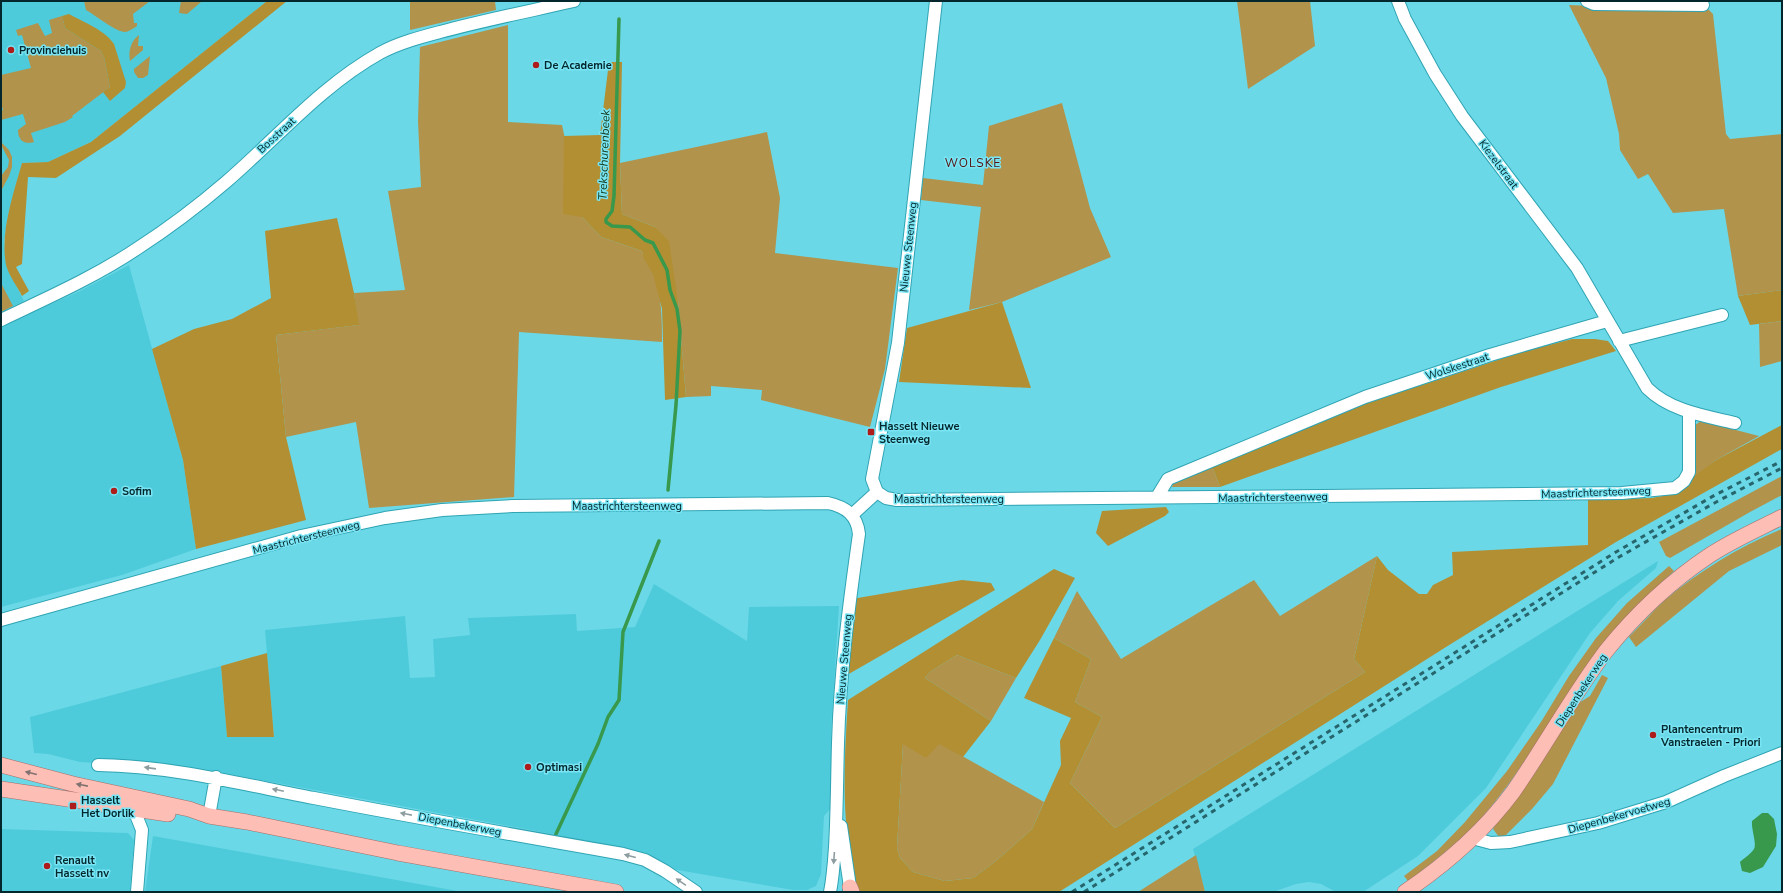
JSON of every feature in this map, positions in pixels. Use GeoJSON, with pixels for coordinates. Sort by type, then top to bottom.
{"type":"FeatureCollection","features":[{"type":"Feature","properties":{"kind":"main road","name":"Diepenbekerweg"},"geometry":{"type":"LineString","coordinates":[[1404,892],[1434,870],[1472,838],[1512,793],[1606,652],[1649,604],[1710,556],[1740,538],[1782,517]]}},
{"type":"Feature","properties":{"kind":"main road"},"geometry":{"type":"LineString","coordinates":[[2,765],[73,784],[189,810],[209,816],[247,822],[398,853],[616,892]]}},
{"type":"Feature","properties":{"kind":"main road"},"geometry":{"type":"LineString","coordinates":[[1,789],[188,817],[209,816]]}},
{"type":"Feature","properties":{"kind":"street","name":"Bosstraat"},"geometry":{"type":"LineString","coordinates":[[1,320],[80,282],[137,249],[183,217],[227,181],[313,101],[350,71],[382,52],[421,37],[454,28],[574,1]]}},
{"type":"Feature","properties":{"kind":"street","name":"Nieuwe Steenweg"},"geometry":{"type":"LineString","coordinates":[[877,492],[872,479],[898,343],[936,1]]}},
{"type":"Feature","properties":{"kind":"street","name":"Kiezelstraat"},"geometry":{"type":"LineString","coordinates":[[1398,1],[1405,19],[1462,116],[1577,268],[1607,321]]}},
{"type":"Feature","properties":{"kind":"street"},"geometry":{"type":"LineString","coordinates":[[1587,1],[1594,4],[1703,5]]}},
{"type":"Feature","properties":{"kind":"street"},"geometry":{"type":"LineString","coordinates":[[1619,342],[1722,315]]}},
{"type":"Feature","properties":{"kind":"street"},"geometry":{"type":"LineString","coordinates":[[1607,321],[1651,392],[1671,405],[1689,412],[1735,423]]}},
{"type":"Feature","properties":{"kind":"street","name":"Wolskestraat"},"geometry":{"type":"LineString","coordinates":[[1157,497],[1168,479],[1366,397],[1490,355],[1607,321]]}},
{"type":"Feature","properties":{"kind":"street","name":"Maastrichtersteenweg"},"geometry":{"type":"LineString","coordinates":[[877,492],[886,498],[897,500],[1622,493],[1675,488],[1684,481],[1689,472],[1689,412]]}},
{"type":"Feature","properties":{"kind":"street"},"geometry":{"type":"LineString","coordinates":[[853,514],[877,492]]}},
{"type":"Feature","properties":{"kind":"street","name":"Maastrichtersteenweg"},"geometry":{"type":"LineString","coordinates":[[1,620],[301,536],[385,518],[442,510],[513,506],[828,503],[840,505],[853,514]]}},
{"type":"Feature","properties":{"kind":"street","name":"Nieuwe Steenweg"},"geometry":{"type":"LineString","coordinates":[[830,892],[833,874],[838,805],[840,686],[845,634],[859,534],[858,524],[853,514]]}},
{"type":"Feature","properties":{"kind":"street","name":"Diepenbekervoetweg"},"geometry":{"type":"LineString","coordinates":[[1472,838],[1491,843],[1510,842],[1598,823],[1666,802],[1724,776],[1782,753]]}},
{"type":"Feature","properties":{"kind":"street","name":"Diepenbekerweg"},"geometry":{"type":"LineString","coordinates":[[98,765],[135,766],[216,778],[314,798],[624,854],[645,860],[665,871],[696,892]]}},
{"type":"Feature","properties":{"kind":"street"},"geometry":{"type":"LineString","coordinates":[[209,816],[216,778]]}},
{"type":"Feature","properties":{"kind":"street","name":"Nieuwe Steenweg"},"geometry":{"type":"LineString","coordinates":[[838,805],[850,890]]}},
{"type":"Feature","properties":{"kind":"street"},"geometry":{"type":"LineString","coordinates":[[126,808],[136,815],[142,830],[137,892]]}},
{"type":"Feature","properties":{"kind":"shaded area"},"geometry":{"type":"Polygon","coordinates":[[[1,1],[267,1],[91,142],[48,162],[22,163],[8,215],[4,242],[7,267],[24,301],[1,312],[1,1]]]}},
{"type":"Feature","properties":{"kind":"shaded area"},"geometry":{"type":"Polygon","coordinates":[[[84,1],[150,1],[133,14],[134,23],[137,23],[137,26],[126,32],[122,32],[86,10],[84,1]]]}},
{"type":"Feature","properties":{"kind":"shaded area"},"geometry":{"type":"Polygon","coordinates":[[[181,1],[201,2],[187,14],[179,13],[181,1]]]}},
{"type":"Feature","properties":{"kind":"shaded area"},"geometry":{"type":"Polygon","coordinates":[[[267,1],[287,1],[120,136],[56,178],[28,177],[22,264],[16,267],[29,291],[22,296],[7,269],[5,240],[8,214],[22,163],[48,162],[91,142],[267,1]]]}},
{"type":"Feature","properties":{"kind":"shaded area"},"geometry":{"type":"Polygon","coordinates":[[[410,1],[495,1],[496,10],[410,30],[410,1]]]}},
{"type":"Feature","properties":{"kind":"shaded area"},"geometry":{"type":"Polygon","coordinates":[[[1237,1],[1310,1],[1315,46],[1248,89],[1237,1]]]}},
{"type":"Feature","properties":{"kind":"shaded area"},"geometry":{"type":"Polygon","coordinates":[[[1569,5],[1704,11],[1704,9],[1708,9],[1713,14],[1726,134],[1730,139],[1782,134],[1782,290],[1738,296],[1724,209],[1673,213],[1648,174],[1638,179],[1620,150],[1619,134],[1606,78],[1569,5]]]}},
{"type":"Feature","properties":{"kind":"shaded area"},"geometry":{"type":"Polygon","coordinates":[[[69,14],[99,30],[114,44],[126,82],[125,88],[110,101],[103,92],[110,87],[104,57],[101,51],[65,28],[62,16],[69,14]]]}},
{"type":"Feature","properties":{"kind":"shaded area"},"geometry":{"type":"Polygon","coordinates":[[[62,16],[65,28],[101,51],[104,57],[110,87],[65,122],[31,133],[34,142],[27,143],[20,139],[18,134],[18,130],[26,124],[23,114],[1,120],[1,111],[3,110],[1,104],[1,75],[31,68],[22,35],[18,36],[16,30],[38,23],[45,36],[52,33],[49,20],[62,16]]]}},
{"type":"Feature","properties":{"kind":"shaded area"},"geometry":{"type":"Polygon","coordinates":[[[508,25],[508,122],[562,125],[582,217],[601,237],[642,251],[653,273],[660,299],[662,316],[662,342],[519,332],[514,497],[369,508],[356,422],[286,437],[276,335],[358,325],[354,293],[405,290],[388,191],[421,187],[418,121],[420,47],[508,25]]]}},
{"type":"Feature","properties":{"kind":"shaded area"},"geometry":{"type":"Polygon","coordinates":[[[139,35],[138,46],[143,46],[143,50],[130,61],[129,54],[131,46],[139,35]]]}},
{"type":"Feature","properties":{"kind":"shaded area"},"geometry":{"type":"Polygon","coordinates":[[[150,56],[148,75],[143,78],[138,78],[134,72],[134,69],[150,56]]]}},
{"type":"Feature","properties":{"kind":"shaded area"},"geometry":{"type":"Polygon","coordinates":[[[609,62],[622,62],[620,163],[622,214],[655,227],[669,241],[678,301],[686,397],[665,400],[662,309],[653,274],[644,259],[642,251],[601,237],[582,217],[563,214],[564,136],[600,135],[609,62]]]}},
{"type":"Feature","properties":{"kind":"shaded area"},"geometry":{"type":"Polygon","coordinates":[[[1062,103],[1090,208],[1111,257],[1002,302],[969,310],[981,207],[921,200],[923,178],[983,185],[989,126],[1062,103]]]}},
{"type":"Feature","properties":{"kind":"shaded area"},"geometry":{"type":"Polygon","coordinates":[[[767,132],[780,198],[775,253],[898,268],[885,369],[870,427],[761,400],[762,390],[711,386],[711,396],[686,397],[678,301],[655,227],[622,214],[620,163],[767,132]]]}},
{"type":"Feature","properties":{"kind":"shaded area"},"geometry":{"type":"Polygon","coordinates":[[[1,142],[9,150],[12,157],[12,167],[1,191],[1,176],[8,167],[9,160],[1,145],[1,142]]]}},
{"type":"Feature","properties":{"kind":"shaded area"},"geometry":{"type":"Polygon","coordinates":[[[337,218],[354,293],[359,325],[276,335],[286,437],[306,520],[196,549],[183,460],[152,349],[194,329],[232,319],[271,298],[265,231],[337,218]]]}},
{"type":"Feature","properties":{"kind":"shaded area"},"geometry":{"type":"Polygon","coordinates":[[[129,265],[183,460],[196,549],[122,575],[1,607],[1,326],[78,292],[129,265]]]}},
{"type":"Feature","properties":{"kind":"shaded area"},"geometry":{"type":"Polygon","coordinates":[[[1,283],[13,306],[1,312],[1,283]]]}},
{"type":"Feature","properties":{"kind":"shaded area"},"geometry":{"type":"Polygon","coordinates":[[[1782,290],[1782,321],[1750,325],[1738,296],[1782,290]]]}},
{"type":"Feature","properties":{"kind":"shaded area"},"geometry":{"type":"Polygon","coordinates":[[[1002,302],[1031,388],[899,382],[907,328],[1002,302]]]}},
{"type":"Feature","properties":{"kind":"shaded area"},"geometry":{"type":"Polygon","coordinates":[[[1782,321],[1782,361],[1760,367],[1759,324],[1782,321]]]}},
{"type":"Feature","properties":{"kind":"shaded area"},"geometry":{"type":"Polygon","coordinates":[[[1572,339],[1595,339],[1608,341],[1616,351],[1501,387],[1220,487],[1212,466],[1367,403],[1522,352],[1572,339]]]}},
{"type":"Feature","properties":{"kind":"shaded area"},"geometry":{"type":"Polygon","coordinates":[[[1701,421],[1759,436],[1716,460],[1686,484],[1695,425],[1701,421]]]}},
{"type":"Feature","properties":{"kind":"shaded area"},"geometry":{"type":"Polygon","coordinates":[[[1782,425],[1782,449],[1616,542],[1446,647],[1059,892],[858,892],[852,869],[846,821],[845,748],[848,700],[1054,569],[1075,578],[1040,640],[1016,678],[957,655],[930,672],[925,678],[991,721],[963,757],[939,744],[926,758],[903,744],[897,848],[900,858],[913,872],[945,881],[973,878],[997,860],[1032,829],[1061,765],[1060,741],[1071,718],[1024,698],[1054,638],[1091,659],[1075,702],[1102,717],[1070,783],[1115,828],[1365,672],[1354,659],[1377,556],[1388,570],[1419,594],[1427,594],[1433,585],[1453,575],[1452,552],[1588,545],[1588,500],[1652,498],[1673,494],[1680,491],[1697,474],[1716,460],[1782,425]]]}},
{"type":"Feature","properties":{"kind":"shaded area"},"geometry":{"type":"Polygon","coordinates":[[[1212,466],[1220,487],[1172,487],[1173,483],[1212,466]]]}},
{"type":"Feature","properties":{"kind":"shaded area"},"geometry":{"type":"Polygon","coordinates":[[[1782,476],[1782,495],[1670,558],[1666,556],[1659,542],[1782,476]]]}},
{"type":"Feature","properties":{"kind":"shaded area"},"geometry":{"type":"Polygon","coordinates":[[[1166,507],[1169,512],[1165,516],[1108,546],[1096,533],[1102,511],[1166,507]]]}},
{"type":"Feature","properties":{"kind":"shaded area"},"geometry":{"type":"Polygon","coordinates":[[[1782,529],[1782,545],[1729,571],[1636,647],[1629,637],[1664,601],[1677,590],[1720,560],[1782,529]]]}},
{"type":"Feature","properties":{"kind":"shaded area"},"geometry":{"type":"Polygon","coordinates":[[[1377,556],[1354,659],[1365,672],[1115,828],[1070,783],[1102,717],[1075,702],[1091,659],[1054,638],[1077,591],[1121,659],[1254,580],[1280,616],[1377,556]]]}},
{"type":"Feature","properties":{"kind":"shaded area"},"geometry":{"type":"Polygon","coordinates":[[[1658,561],[1656,568],[1618,601],[1590,633],[1486,788],[1418,856],[1363,892],[1336,892],[1321,884],[1309,882],[1296,884],[1273,892],[1205,892],[1193,849],[1658,561]]]}},
{"type":"Feature","properties":{"kind":"shaded area"},"geometry":{"type":"Polygon","coordinates":[[[1669,566],[1674,571],[1630,613],[1600,647],[1516,773],[1489,809],[1461,838],[1408,881],[1404,876],[1437,851],[1465,822],[1507,771],[1541,722],[1569,676],[1596,638],[1627,603],[1669,566]]]}},
{"type":"Feature","properties":{"kind":"shaded area"},"geometry":{"type":"Polygon","coordinates":[[[962,580],[991,583],[995,590],[847,675],[852,599],[962,580]]]}},
{"type":"Feature","properties":{"kind":"shaded area"},"geometry":{"type":"Polygon","coordinates":[[[654,584],[747,641],[749,607],[839,606],[831,730],[831,808],[824,816],[821,874],[816,886],[807,890],[793,890],[666,868],[552,834],[228,774],[149,763],[97,759],[96,763],[80,762],[48,754],[34,753],[30,717],[221,666],[227,737],[274,736],[265,630],[405,616],[410,678],[435,677],[433,639],[470,635],[468,618],[576,614],[577,631],[635,627],[654,584]]]}},
{"type":"Feature","properties":{"kind":"shaded area"},"geometry":{"type":"Polygon","coordinates":[[[267,653],[274,737],[227,737],[221,666],[267,653]]]}},
{"type":"Feature","properties":{"kind":"shaded area"},"geometry":{"type":"Polygon","coordinates":[[[957,655],[1016,678],[991,721],[925,678],[930,672],[957,655]]]}},
{"type":"Feature","properties":{"kind":"shaded area"},"geometry":{"type":"Polygon","coordinates":[[[1602,675],[1608,678],[1553,784],[1532,809],[1506,835],[1499,837],[1493,829],[1496,824],[1535,773],[1579,703],[1590,696],[1602,675]]]}},
{"type":"Feature","properties":{"kind":"shaded area"},"geometry":{"type":"Polygon","coordinates":[[[939,743],[1044,802],[1032,829],[997,860],[973,878],[945,881],[913,872],[900,858],[897,848],[903,744],[939,743]]]}},
{"type":"Feature","properties":{"kind":"shaded area"},"geometry":{"type":"Polygon","coordinates":[[[1762,813],[1768,813],[1774,819],[1777,834],[1776,846],[1763,867],[1750,873],[1742,871],[1740,862],[1751,853],[1755,847],[1752,821],[1762,813]]]}},
{"type":"Feature","properties":{"kind":"shaded area"},"geometry":{"type":"Polygon","coordinates":[[[1,829],[128,833],[134,840],[130,892],[1,892],[1,829]]]}},
{"type":"Feature","properties":{"kind":"shaded area"},"geometry":{"type":"Polygon","coordinates":[[[153,836],[463,892],[145,892],[153,836]]]}},
{"type":"Feature","properties":{"kind":"shaded area"},"geometry":{"type":"Polygon","coordinates":[[[1196,855],[1205,892],[1138,892],[1196,855]]]}},
{"type":"Feature","properties":{"kind":"waterway","name":"Trekschurenbeek"},"geometry":{"type":"LineString","coordinates":[[619,19],[614,196],[612,211],[606,219],[606,222],[612,226],[630,227],[645,240],[653,243],[667,270],[670,290],[677,309],[680,331],[676,405],[668,490]]}},
{"type":"Feature","properties":{"kind":"waterway","name":"Trekschurenbeek"},"geometry":{"type":"LineString","coordinates":[[556,834],[598,744],[608,717],[619,700],[623,632],[659,541]]}},
{"type":"Feature","properties":{"kind":"railway"},"geometry":{"type":"LineString","coordinates":[[1072,892],[1616,552],[1715,495],[1782,461]]}},
{"type":"Feature","properties":{"kind":"railway"},"geometry":{"type":"LineString","coordinates":[[1084,892],[1619,557],[1718,501],[1782,468]]}},
{"type":"Feature","properties":{"kind":"place","name":"Provinciehuis"},"geometry":{"type":"Point","coordinates":[11,50]}},
{"type":"Feature","properties":{"kind":"place","name":"De Academie"},"geometry":{"type":"Point","coordinates":[536,65]}},
{"type":"Feature","properties":{"kind":"place","name":"Hasselt Nieuwe Steenweg"},"geometry":{"type":"Point","coordinates":[871,432]}},
{"type":"Feature","properties":{"kind":"place","name":"Sofim"},"geometry":{"type":"Point","coordinates":[114,491]}},
{"type":"Feature","properties":{"kind":"place","name":"Plantencentrum Vanstraelen - Priori"},"geometry":{"type":"Point","coordinates":[1653,735]}},
{"type":"Feature","properties":{"kind":"place","name":"Optimasi"},"geometry":{"type":"Point","coordinates":[528,767]}},
{"type":"Feature","properties":{"kind":"place","name":"Hasselt Het Dorlik"},"geometry":{"type":"Point","coordinates":[73,806]}},
{"type":"Feature","properties":{"kind":"place","name":"Renault Hasselt nv"},"geometry":{"type":"Point","coordinates":[47,866]}},
{"type":"Feature","properties":{"kind":"district","name":"WOLSKE"},"geometry":{"type":"Point","coordinates":[973,163]}}]}
